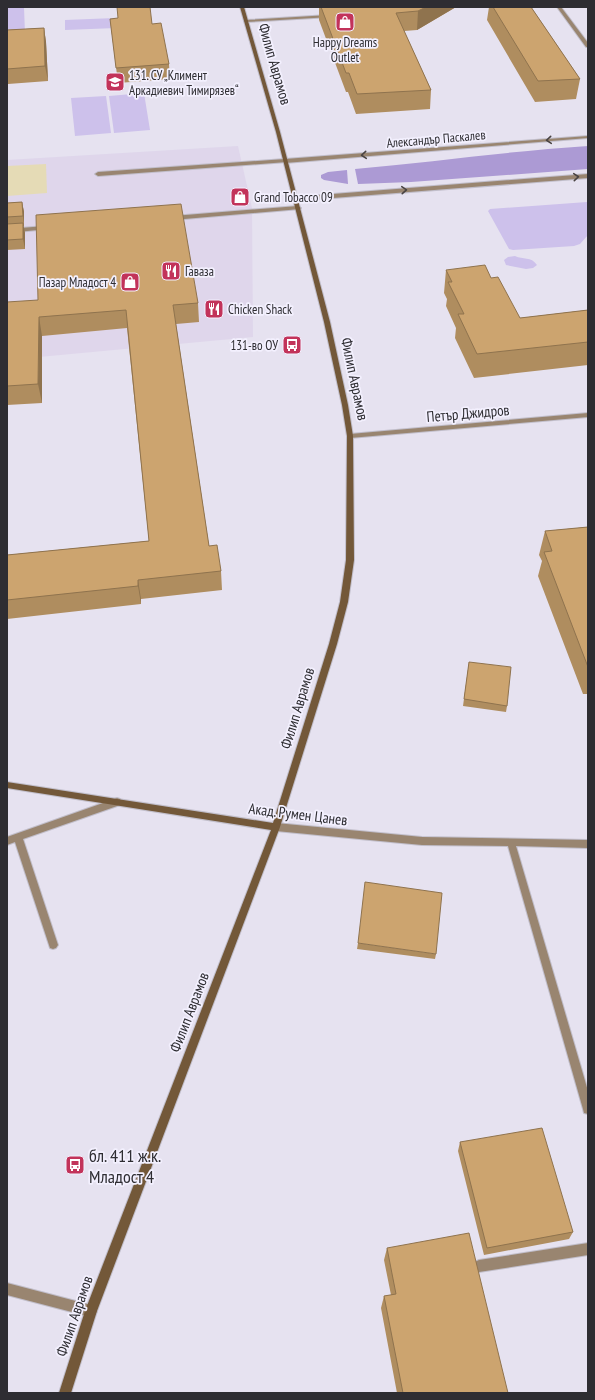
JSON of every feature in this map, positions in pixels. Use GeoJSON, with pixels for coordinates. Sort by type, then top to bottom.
{"type":"FeatureCollection","features":[{"type":"Feature","properties":{"kind":"street","name":"Филип Аврамов"},"geometry":{"type":"LineString","coordinates":[[65,1393],[91,1311],[276,827],[333,644],[344,602],[350,560],[350,436],[345,405],[327,322],[296,199],[242,7]]}},
{"type":"Feature","properties":{"kind":"street"},"geometry":{"type":"LineString","coordinates":[[559,7],[588,46]]}},
{"type":"Feature","properties":{"kind":"street"},"geometry":{"type":"LineString","coordinates":[[246,21],[323,14],[338,15]]}},
{"type":"Feature","properties":{"kind":"street","name":"Александър Паскалев"},"geometry":{"type":"LineString","coordinates":[[98,174],[588,137]]}},
{"type":"Feature","properties":{"kind":"street"},"geometry":{"type":"LineString","coordinates":[[296,199],[588,176]]}},
{"type":"Feature","properties":{"kind":"street"},"geometry":{"type":"LineString","coordinates":[[166,219],[298,208]]}},
{"type":"Feature","properties":{"kind":"street"},"geometry":{"type":"LineString","coordinates":[[7,231],[55,228]]}},
{"type":"Feature","properties":{"kind":"street","name":"Петър Джидров"},"geometry":{"type":"LineString","coordinates":[[350,436],[588,416]]}},
{"type":"Feature","properties":{"kind":"street","name":"Акад. Румен Цанев"},"geometry":{"type":"LineString","coordinates":[[7,785],[276,827],[422,841],[511,844],[588,844]]}},
{"type":"Feature","properties":{"kind":"street"},"geometry":{"type":"LineString","coordinates":[[7,841],[117,802]]}},
{"type":"Feature","properties":{"kind":"street"},"geometry":{"type":"LineString","coordinates":[[18,838],[53,945]]}},
{"type":"Feature","properties":{"kind":"street"},"geometry":{"type":"LineString","coordinates":[[511,844],[588,1109]]}},
{"type":"Feature","properties":{"kind":"street"},"geometry":{"type":"LineString","coordinates":[[479,1266],[588,1249]]}},
{"type":"Feature","properties":{"kind":"street"},"geometry":{"type":"LineString","coordinates":[[7,1289],[91,1311]]}},
{"type":"Feature","properties":{"kind":"shaded area"},"geometry":{"type":"Polygon","coordinates":[[[7,7],[24,7],[25,34],[7,35],[7,7]]]}},
{"type":"Feature","properties":{"kind":"shaded area"},"geometry":{"type":"Polygon","coordinates":[[[115,18],[116,28],[65,30],[65,20],[115,18]]]}},
{"type":"Feature","properties":{"kind":"shaded area"},"geometry":{"type":"Polygon","coordinates":[[[144,93],[150,130],[114,133],[109,96],[144,93]]]}},
{"type":"Feature","properties":{"kind":"shaded area"},"geometry":{"type":"Polygon","coordinates":[[[106,96],[111,133],[75,136],[71,98],[106,96]]]}},
{"type":"Feature","properties":{"kind":"shaded area","name":"Пазар Младост 4"},"geometry":{"type":"Polygon","coordinates":[[[238,146],[252,208],[253,337],[7,360],[7,160],[238,146]]]}},
{"type":"Feature","properties":{"kind":"shaded area"},"geometry":{"type":"Polygon","coordinates":[[[588,146],[588,169],[411,182],[358,184],[355,169],[530,151],[588,146]]]}},
{"type":"Feature","properties":{"kind":"shaded area"},"geometry":{"type":"Polygon","coordinates":[[[347,170],[348,184],[324,180],[321,178],[321,175],[328,172],[347,170]]]}},
{"type":"Feature","properties":{"kind":"shaded area"},"geometry":{"type":"Polygon","coordinates":[[[587,202],[588,235],[580,244],[574,246],[509,249],[488,211],[490,209],[587,202]]]}},
{"type":"Feature","properties":{"kind":"shaded area"},"geometry":{"type":"Polygon","coordinates":[[[515,256],[530,259],[537,265],[533,268],[526,269],[506,265],[504,260],[508,257],[515,256]]]}},
{"type":"Feature","properties":{"kind":"sand"},"geometry":{"type":"Polygon","coordinates":[[[46,164],[47,193],[7,196],[7,166],[46,164]]]}},
{"type":"Feature","properties":{"kind":"building"},"geometry":{"type":"Polygon","coordinates":[[[117,7],[150,7],[152,24],[161,23],[169,64],[116,68],[110,19],[118,18],[117,7]]]}},
{"type":"Feature","properties":{"kind":"building"},"geometry":{"type":"Polygon","coordinates":[[[321,7],[426,7],[418,11],[396,13],[431,90],[357,94],[349,73],[346,73],[321,7]]]}},
{"type":"Feature","properties":{"kind":"building"},"geometry":{"type":"Polygon","coordinates":[[[493,7],[531,7],[580,79],[538,81],[493,7]]]}},
{"type":"Feature","properties":{"kind":"building"},"geometry":{"type":"Polygon","coordinates":[[[44,28],[45,66],[7,69],[7,30],[44,28]]]}},
{"type":"Feature","properties":{"kind":"building"},"geometry":{"type":"Polygon","coordinates":[[[22,202],[23,216],[7,217],[7,203],[22,202]]]}},
{"type":"Feature","properties":{"kind":"building"},"geometry":{"type":"Polygon","coordinates":[[[181,204],[198,303],[173,305],[209,546],[217,545],[221,571],[138,580],[138,586],[7,600],[7,555],[149,541],[126,310],[39,317],[38,384],[7,386],[7,302],[38,300],[36,215],[181,204]]]}},
{"type":"Feature","properties":{"kind":"building"},"geometry":{"type":"Polygon","coordinates":[[[23,223],[23,239],[7,240],[7,224],[23,223]]]}},
{"type":"Feature","properties":{"kind":"building"},"geometry":{"type":"Polygon","coordinates":[[[485,265],[491,278],[498,277],[520,318],[588,310],[588,342],[477,354],[458,314],[464,314],[448,282],[452,282],[446,270],[485,265]]]}},
{"type":"Feature","properties":{"kind":"building"},"geometry":{"type":"Polygon","coordinates":[[[588,527],[588,667],[544,552],[552,551],[545,531],[588,527]]]}},
{"type":"Feature","properties":{"kind":"building"},"geometry":{"type":"Polygon","coordinates":[[[469,662],[511,667],[507,706],[464,699],[469,662]]]}},
{"type":"Feature","properties":{"kind":"building"},"geometry":{"type":"Polygon","coordinates":[[[365,882],[442,893],[436,954],[358,943],[365,882]]]}},
{"type":"Feature","properties":{"kind":"building"},"geometry":{"type":"Polygon","coordinates":[[[542,1128],[573,1232],[487,1248],[460,1142],[542,1128]]]}},
{"type":"Feature","properties":{"kind":"building"},"geometry":{"type":"Polygon","coordinates":[[[469,1233],[508,1393],[403,1393],[384,1296],[396,1294],[387,1248],[469,1233]]]}},
{"type":"Feature","properties":{"kind":"place","name":"Happy Dreams Outlet"},"geometry":{"type":"Point","coordinates":[345,22]}},
{"type":"Feature","properties":{"kind":"place","name":"131. СУ „Климент Аркадиевич Тимирязев“"},"geometry":{"type":"Point","coordinates":[115,82]}},
{"type":"Feature","properties":{"kind":"place","name":"Grand Tobacco 09"},"geometry":{"type":"Point","coordinates":[240,197]}},
{"type":"Feature","properties":{"kind":"place","name":"Гаваза"},"geometry":{"type":"Point","coordinates":[171,271]}},
{"type":"Feature","properties":{"kind":"place","name":"Пазар Младост 4"},"geometry":{"type":"Point","coordinates":[130,282]}},
{"type":"Feature","properties":{"kind":"place","name":"Chicken Shack"},"geometry":{"type":"Point","coordinates":[214,309]}},
{"type":"Feature","properties":{"kind":"place","name":"131-во ОУ"},"geometry":{"type":"Point","coordinates":[292,345]}},
{"type":"Feature","properties":{"kind":"place","name":"бл. 411 ж.к. Младост 4"},"geometry":{"type":"Point","coordinates":[75,1165]}}]}
